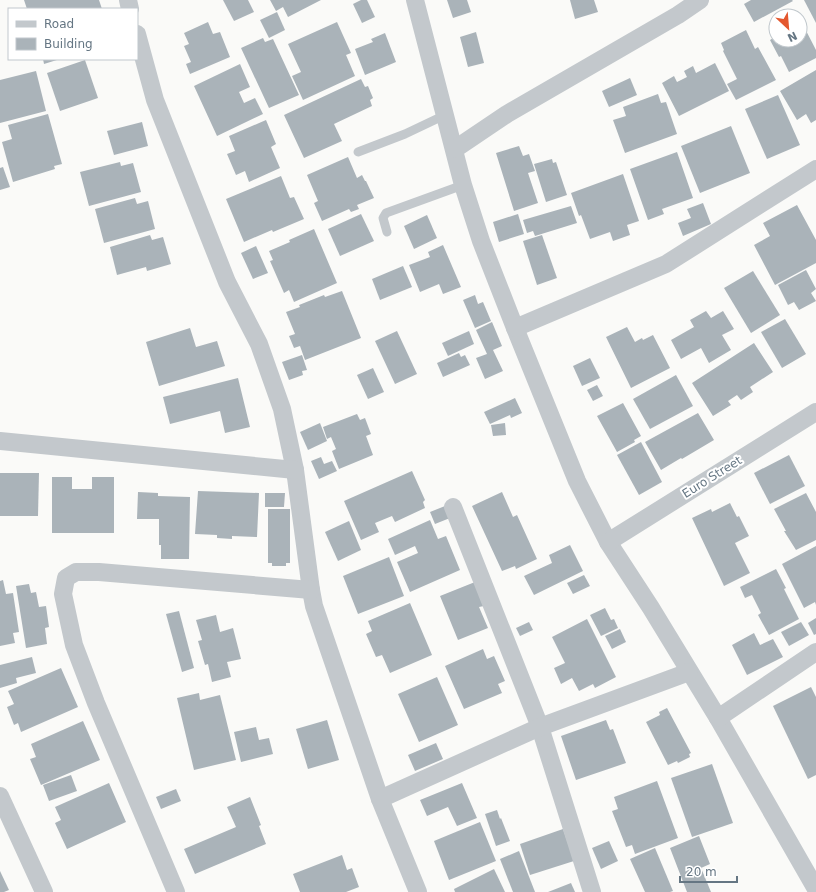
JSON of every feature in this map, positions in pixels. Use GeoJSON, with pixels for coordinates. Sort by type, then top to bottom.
{"type":"FeatureCollection","features":[{"type":"Feature","properties":{"kind":"street"},"geometry":{"type":"LineString","coordinates":[[415,0],[463,184],[481,241],[577,481],[608,542],[651,608],[718,718],[816,889]]}},
{"type":"Feature","properties":{"kind":"street"},"geometry":{"type":"LineString","coordinates":[[455,149],[507,114],[678,15],[700,0]]}},
{"type":"Feature","properties":{"kind":"street"},"geometry":{"type":"LineString","coordinates":[[138,38],[155,100],[221,268],[262,351],[282,409],[296,470],[314,606],[380,799],[418,892]]}},
{"type":"Feature","properties":{"kind":"street"},"geometry":{"type":"LineString","coordinates":[[515,328],[666,264],[816,169]]}},
{"type":"Feature","properties":{"kind":"street","name":"Euro Street"},"geometry":{"type":"LineString","coordinates":[[608,542],[816,412]]}},
{"type":"Feature","properties":{"kind":"street"},"geometry":{"type":"LineString","coordinates":[[0,441],[296,470]]}},
{"type":"Feature","properties":{"kind":"street"},"geometry":{"type":"LineString","coordinates":[[453,507],[540,727],[592,892]]}},
{"type":"Feature","properties":{"kind":"street"},"geometry":{"type":"LineString","coordinates":[[176,892],[96,703],[74,645],[64,594],[66,578],[76,572],[99,572],[311,590]]}},
{"type":"Feature","properties":{"kind":"street"},"geometry":{"type":"LineString","coordinates":[[718,718],[816,652]]}},
{"type":"Feature","properties":{"kind":"street"},"geometry":{"type":"LineString","coordinates":[[380,799],[540,727],[689,672]]}},
{"type":"Feature","properties":{"kind":"street"},"geometry":{"type":"LineString","coordinates":[[0,796],[44,892]]}},
{"type":"Feature","properties":{"kind":"lane"},"geometry":{"type":"LineString","coordinates":[[358,152],[405,134],[445,115]]}},
{"type":"Feature","properties":{"kind":"lane"},"geometry":{"type":"LineString","coordinates":[[387,232],[384,218],[386,213],[463,184]]}},
{"type":"Feature","properties":{"kind":"building"},"geometry":{"type":"Polygon","coordinates":[[[24,0],[99,0],[102,8],[27,8],[24,0]]]}},
{"type":"Feature","properties":{"kind":"building"},"geometry":{"type":"Polygon","coordinates":[[[223,0],[248,0],[254,12],[234,21],[223,0]]]}},
{"type":"Feature","properties":{"kind":"building"},"geometry":{"type":"Polygon","coordinates":[[[270,0],[321,0],[288,17],[283,7],[276,11],[270,0]]]}},
{"type":"Feature","properties":{"kind":"building"},"geometry":{"type":"Polygon","coordinates":[[[361,0],[367,0],[375,17],[362,23],[353,4],[361,0]]]}},
{"type":"Feature","properties":{"kind":"building"},"geometry":{"type":"Polygon","coordinates":[[[447,0],[467,0],[471,12],[453,18],[447,0]]]}},
{"type":"Feature","properties":{"kind":"building"},"geometry":{"type":"Polygon","coordinates":[[[570,0],[594,0],[598,12],[575,19],[570,0]]]}},
{"type":"Feature","properties":{"kind":"building"},"geometry":{"type":"Polygon","coordinates":[[[751,0],[793,1],[780,8],[768,8],[768,14],[754,22],[744,4],[751,0]]]}},
{"type":"Feature","properties":{"kind":"building"},"geometry":{"type":"Polygon","coordinates":[[[804,0],[816,0],[816,23],[804,0]]]}},
{"type":"Feature","properties":{"kind":"building"},"geometry":{"type":"Polygon","coordinates":[[[277,12],[285,30],[269,38],[260,20],[277,12]]]}},
{"type":"Feature","properties":{"kind":"building"},"geometry":{"type":"Polygon","coordinates":[[[208,22],[213,34],[220,32],[230,57],[190,74],[186,64],[191,62],[184,46],[189,44],[184,33],[208,22]]]}},
{"type":"Feature","properties":{"kind":"building"},"geometry":{"type":"Polygon","coordinates":[[[337,22],[351,53],[346,55],[355,76],[303,100],[292,76],[301,72],[288,44],[337,22]]]}},
{"type":"Feature","properties":{"kind":"building"},"geometry":{"type":"Polygon","coordinates":[[[746,30],[755,49],[758,47],[776,80],[736,100],[727,84],[737,79],[723,51],[724,50],[721,43],[746,30]]]}},
{"type":"Feature","properties":{"kind":"building"},"geometry":{"type":"Polygon","coordinates":[[[476,32],[484,63],[468,67],[460,37],[476,32]]]}},
{"type":"Feature","properties":{"kind":"building"},"geometry":{"type":"Polygon","coordinates":[[[385,33],[396,62],[365,75],[355,49],[373,42],[371,39],[385,33]]]}},
{"type":"Feature","properties":{"kind":"building"},"geometry":{"type":"Polygon","coordinates":[[[808,34],[816,50],[816,58],[789,72],[781,56],[779,57],[774,48],[808,48],[808,34]]]}},
{"type":"Feature","properties":{"kind":"building"},"geometry":{"type":"Polygon","coordinates":[[[263,38],[265,42],[273,39],[299,95],[269,108],[241,48],[263,38]]]}},
{"type":"Feature","properties":{"kind":"building"},"geometry":{"type":"Polygon","coordinates":[[[43,60],[57,60],[44,64],[43,60]]]}},
{"type":"Feature","properties":{"kind":"building"},"geometry":{"type":"Polygon","coordinates":[[[85,60],[98,98],[60,111],[47,73],[85,60]]]}},
{"type":"Feature","properties":{"kind":"building"},"geometry":{"type":"Polygon","coordinates":[[[715,63],[729,91],[679,116],[662,83],[674,76],[677,82],[687,77],[684,71],[693,66],[696,73],[715,63]]]}},
{"type":"Feature","properties":{"kind":"building"},"geometry":{"type":"Polygon","coordinates":[[[240,64],[250,87],[239,92],[244,103],[255,98],[263,114],[217,136],[194,86],[240,64]]]}},
{"type":"Feature","properties":{"kind":"building"},"geometry":{"type":"Polygon","coordinates":[[[816,70],[816,120],[811,123],[806,114],[797,120],[780,91],[816,70]]]}},
{"type":"Feature","properties":{"kind":"building"},"geometry":{"type":"Polygon","coordinates":[[[36,71],[46,111],[0,123],[0,80],[36,71]]]}},
{"type":"Feature","properties":{"kind":"building"},"geometry":{"type":"Polygon","coordinates":[[[630,78],[637,95],[609,107],[602,91],[630,78]]]}},
{"type":"Feature","properties":{"kind":"building"},"geometry":{"type":"Polygon","coordinates":[[[361,79],[365,87],[368,86],[373,98],[370,100],[372,106],[334,124],[342,141],[304,158],[284,115],[361,79]]]}},
{"type":"Feature","properties":{"kind":"building"},"geometry":{"type":"Polygon","coordinates":[[[658,94],[661,103],[666,102],[677,134],[625,153],[613,120],[626,116],[623,107],[658,94]]]}},
{"type":"Feature","properties":{"kind":"building"},"geometry":{"type":"Polygon","coordinates":[[[778,95],[800,145],[767,159],[745,109],[778,95]]]}},
{"type":"Feature","properties":{"kind":"building"},"geometry":{"type":"Polygon","coordinates":[[[48,114],[62,164],[54,166],[55,169],[13,182],[2,142],[12,139],[8,125],[48,114]]]}},
{"type":"Feature","properties":{"kind":"building"},"geometry":{"type":"Polygon","coordinates":[[[266,120],[276,144],[271,147],[280,168],[249,182],[245,171],[236,175],[227,154],[235,151],[229,136],[266,120]]]}},
{"type":"Feature","properties":{"kind":"building"},"geometry":{"type":"Polygon","coordinates":[[[142,122],[148,146],[114,155],[107,131],[142,122]]]}},
{"type":"Feature","properties":{"kind":"building"},"geometry":{"type":"Polygon","coordinates":[[[731,126],[750,173],[700,193],[681,146],[731,126]]]}},
{"type":"Feature","properties":{"kind":"building"},"geometry":{"type":"Polygon","coordinates":[[[519,146],[523,156],[529,154],[535,171],[528,173],[538,203],[514,211],[496,153],[519,146]]]}},
{"type":"Feature","properties":{"kind":"building"},"geometry":{"type":"Polygon","coordinates":[[[677,152],[693,198],[662,209],[664,214],[648,220],[630,169],[677,152]]]}},
{"type":"Feature","properties":{"kind":"building"},"geometry":{"type":"Polygon","coordinates":[[[348,157],[357,178],[362,175],[374,198],[357,205],[359,209],[351,212],[349,209],[322,221],[314,203],[318,201],[307,175],[348,157]]]}},
{"type":"Feature","properties":{"kind":"building"},"geometry":{"type":"Polygon","coordinates":[[[552,159],[553,163],[556,162],[567,195],[546,202],[534,164],[552,159]]]}},
{"type":"Feature","properties":{"kind":"building"},"geometry":{"type":"Polygon","coordinates":[[[120,162],[121,166],[133,163],[141,192],[89,206],[80,172],[120,162]]]}},
{"type":"Feature","properties":{"kind":"building"},"geometry":{"type":"Polygon","coordinates":[[[3,167],[10,187],[0,190],[0,168],[3,167]]]}},
{"type":"Feature","properties":{"kind":"building"},"geometry":{"type":"Polygon","coordinates":[[[623,174],[639,221],[627,225],[630,235],[613,241],[610,232],[590,239],[581,215],[579,216],[571,193],[623,174]]]}},
{"type":"Feature","properties":{"kind":"building"},"geometry":{"type":"Polygon","coordinates":[[[281,176],[290,198],[294,197],[304,219],[244,242],[226,199],[281,176]]]}},
{"type":"Feature","properties":{"kind":"building"},"geometry":{"type":"Polygon","coordinates":[[[135,198],[137,204],[148,201],[155,229],[104,243],[95,209],[135,198]]]}},
{"type":"Feature","properties":{"kind":"building"},"geometry":{"type":"Polygon","coordinates":[[[703,203],[711,224],[683,236],[678,223],[691,218],[687,209],[703,203]]]}},
{"type":"Feature","properties":{"kind":"building"},"geometry":{"type":"Polygon","coordinates":[[[797,205],[816,240],[816,263],[775,285],[754,245],[770,236],[763,223],[797,205]]]}},
{"type":"Feature","properties":{"kind":"building"},"geometry":{"type":"Polygon","coordinates":[[[571,206],[577,223],[535,236],[533,231],[527,233],[523,220],[571,206]]]}},
{"type":"Feature","properties":{"kind":"building"},"geometry":{"type":"Polygon","coordinates":[[[361,214],[374,241],[340,256],[328,229],[361,214]]]}},
{"type":"Feature","properties":{"kind":"building"},"geometry":{"type":"Polygon","coordinates":[[[518,214],[524,234],[499,242],[493,222],[518,214]]]}},
{"type":"Feature","properties":{"kind":"building"},"geometry":{"type":"Polygon","coordinates":[[[427,215],[437,238],[414,249],[404,226],[427,215]]]}},
{"type":"Feature","properties":{"kind":"building"},"geometry":{"type":"Polygon","coordinates":[[[314,229],[337,283],[294,302],[289,290],[284,293],[270,261],[273,260],[269,251],[314,229]]]}},
{"type":"Feature","properties":{"kind":"building"},"geometry":{"type":"Polygon","coordinates":[[[150,235],[152,240],[163,237],[171,264],[147,271],[146,267],[117,275],[110,247],[150,235]]]}},
{"type":"Feature","properties":{"kind":"building"},"geometry":{"type":"Polygon","coordinates":[[[542,235],[557,278],[537,285],[523,241],[542,235]]]}},
{"type":"Feature","properties":{"kind":"building"},"geometry":{"type":"Polygon","coordinates":[[[443,245],[461,287],[443,294],[439,284],[420,292],[409,265],[430,257],[428,252],[443,245]]]}},
{"type":"Feature","properties":{"kind":"building"},"geometry":{"type":"Polygon","coordinates":[[[256,246],[268,273],[253,279],[241,253],[256,246]]]}},
{"type":"Feature","properties":{"kind":"building"},"geometry":{"type":"Polygon","coordinates":[[[403,266],[412,287],[380,300],[372,279],[403,266]]]}},
{"type":"Feature","properties":{"kind":"building"},"geometry":{"type":"Polygon","coordinates":[[[806,270],[816,289],[811,293],[816,301],[799,310],[794,302],[788,305],[778,285],[806,270]]]}},
{"type":"Feature","properties":{"kind":"building"},"geometry":{"type":"Polygon","coordinates":[[[753,271],[780,315],[751,333],[724,288],[753,271]]]}},
{"type":"Feature","properties":{"kind":"building"},"geometry":{"type":"Polygon","coordinates":[[[342,291],[361,338],[305,360],[300,346],[294,348],[289,336],[295,334],[286,312],[324,295],[325,297],[342,291]]]}},
{"type":"Feature","properties":{"kind":"building"},"geometry":{"type":"Polygon","coordinates":[[[475,295],[478,304],[483,302],[491,321],[475,328],[463,300],[475,295]]]}},
{"type":"Feature","properties":{"kind":"building"},"geometry":{"type":"Polygon","coordinates":[[[706,311],[711,318],[723,311],[734,329],[722,335],[731,350],[709,363],[701,348],[681,359],[671,340],[694,327],[690,320],[706,311]]]}},
{"type":"Feature","properties":{"kind":"building"},"geometry":{"type":"Polygon","coordinates":[[[785,319],[806,354],[782,368],[761,332],[785,319]]]}},
{"type":"Feature","properties":{"kind":"building"},"geometry":{"type":"Polygon","coordinates":[[[492,322],[502,346],[493,350],[503,371],[485,379],[476,358],[487,354],[476,330],[492,322]]]}},
{"type":"Feature","properties":{"kind":"building"},"geometry":{"type":"Polygon","coordinates":[[[627,327],[635,342],[653,335],[670,368],[631,388],[606,337],[627,327]]]}},
{"type":"Feature","properties":{"kind":"building"},"geometry":{"type":"Polygon","coordinates":[[[190,328],[196,347],[217,341],[225,366],[159,386],[146,342],[190,328]]]}},
{"type":"Feature","properties":{"kind":"building"},"geometry":{"type":"Polygon","coordinates":[[[397,331],[417,374],[395,384],[375,341],[397,331]]]}},
{"type":"Feature","properties":{"kind":"building"},"geometry":{"type":"Polygon","coordinates":[[[469,331],[474,344],[448,356],[442,343],[469,331]]]}},
{"type":"Feature","properties":{"kind":"building"},"geometry":{"type":"Polygon","coordinates":[[[754,343],[773,372],[750,387],[753,392],[741,400],[737,395],[728,401],[731,405],[713,416],[692,383],[754,343]]]}},
{"type":"Feature","properties":{"kind":"building"},"geometry":{"type":"Polygon","coordinates":[[[459,353],[461,357],[465,355],[470,365],[443,377],[437,363],[459,353]]]}},
{"type":"Feature","properties":{"kind":"building"},"geometry":{"type":"Polygon","coordinates":[[[302,355],[307,370],[302,371],[303,375],[289,380],[282,362],[302,355]]]}},
{"type":"Feature","properties":{"kind":"building"},"geometry":{"type":"Polygon","coordinates":[[[590,358],[600,378],[582,386],[573,366],[590,358]]]}},
{"type":"Feature","properties":{"kind":"building"},"geometry":{"type":"Polygon","coordinates":[[[373,368],[384,392],[368,399],[357,375],[373,368]]]}},
{"type":"Feature","properties":{"kind":"building"},"geometry":{"type":"Polygon","coordinates":[[[676,375],[693,406],[650,429],[633,399],[676,375]]]}},
{"type":"Feature","properties":{"kind":"building"},"geometry":{"type":"Polygon","coordinates":[[[238,378],[250,427],[225,433],[220,411],[170,424],[163,397],[238,378]]]}},
{"type":"Feature","properties":{"kind":"building"},"geometry":{"type":"Polygon","coordinates":[[[597,385],[603,396],[593,401],[587,390],[597,385]]]}},
{"type":"Feature","properties":{"kind":"building"},"geometry":{"type":"Polygon","coordinates":[[[515,398],[522,413],[511,418],[510,415],[490,424],[484,412],[515,398]]]}},
{"type":"Feature","properties":{"kind":"building"},"geometry":{"type":"Polygon","coordinates":[[[623,403],[641,436],[634,440],[635,442],[617,452],[597,416],[623,403]]]}},
{"type":"Feature","properties":{"kind":"building"},"geometry":{"type":"Polygon","coordinates":[[[698,413],[714,440],[661,470],[645,442],[698,413]]]}},
{"type":"Feature","properties":{"kind":"building"},"geometry":{"type":"Polygon","coordinates":[[[357,414],[360,420],[365,418],[371,434],[366,436],[373,455],[339,469],[332,451],[336,449],[331,437],[327,439],[323,427],[357,414]]]}},
{"type":"Feature","properties":{"kind":"building"},"geometry":{"type":"Polygon","coordinates":[[[320,423],[327,441],[308,450],[300,432],[320,423]]]}},
{"type":"Feature","properties":{"kind":"building"},"geometry":{"type":"Polygon","coordinates":[[[505,423],[506,435],[493,436],[491,425],[505,423]]]}},
{"type":"Feature","properties":{"kind":"building"},"geometry":{"type":"Polygon","coordinates":[[[641,442],[662,482],[639,495],[617,455],[641,442]]]}},
{"type":"Feature","properties":{"kind":"building"},"geometry":{"type":"Polygon","coordinates":[[[789,455],[805,486],[770,504],[754,473],[789,455]]]}},
{"type":"Feature","properties":{"kind":"building"},"geometry":{"type":"Polygon","coordinates":[[[321,457],[324,464],[332,461],[337,471],[319,479],[311,461],[321,457]]]}},
{"type":"Feature","properties":{"kind":"building"},"geometry":{"type":"Polygon","coordinates":[[[412,471],[425,500],[423,502],[425,508],[395,522],[392,516],[375,523],[379,532],[361,540],[344,501],[412,471]]]}},
{"type":"Feature","properties":{"kind":"building"},"geometry":{"type":"Polygon","coordinates":[[[0,473],[39,473],[38,516],[0,516],[0,473]]]}},
{"type":"Feature","properties":{"kind":"building"},"geometry":{"type":"Polygon","coordinates":[[[52,477],[72,477],[72,489],[92,489],[92,477],[114,477],[114,533],[52,533],[52,477]]]}},
{"type":"Feature","properties":{"kind":"building"},"geometry":{"type":"Polygon","coordinates":[[[198,491],[259,493],[257,537],[232,536],[232,539],[217,538],[217,535],[195,534],[198,491]]]}},
{"type":"Feature","properties":{"kind":"building"},"geometry":{"type":"Polygon","coordinates":[[[138,492],[158,493],[158,496],[190,497],[189,559],[161,559],[161,545],[159,545],[159,519],[137,519],[138,492]]]}},
{"type":"Feature","properties":{"kind":"building"},"geometry":{"type":"Polygon","coordinates":[[[502,492],[513,517],[517,515],[537,559],[516,569],[515,566],[502,571],[472,506],[502,492]]]}},
{"type":"Feature","properties":{"kind":"building"},"geometry":{"type":"Polygon","coordinates":[[[265,493],[285,493],[284,507],[265,507],[265,493]]]}},
{"type":"Feature","properties":{"kind":"building"},"geometry":{"type":"Polygon","coordinates":[[[806,493],[816,512],[816,540],[796,550],[784,531],[786,531],[774,509],[806,493]]]}},
{"type":"Feature","properties":{"kind":"building"},"geometry":{"type":"Polygon","coordinates":[[[730,503],[737,517],[739,516],[749,536],[735,543],[750,573],[724,586],[692,518],[711,509],[712,512],[730,503]]]}},
{"type":"Feature","properties":{"kind":"building"},"geometry":{"type":"Polygon","coordinates":[[[445,506],[450,518],[435,524],[430,512],[445,506]]]}},
{"type":"Feature","properties":{"kind":"building"},"geometry":{"type":"Polygon","coordinates":[[[268,509],[290,509],[290,563],[286,563],[286,566],[272,566],[272,563],[268,563],[268,509]]]}},
{"type":"Feature","properties":{"kind":"building"},"geometry":{"type":"Polygon","coordinates":[[[430,520],[438,539],[446,536],[460,570],[410,592],[397,562],[418,553],[415,546],[395,555],[388,539],[430,520]]]}},
{"type":"Feature","properties":{"kind":"building"},"geometry":{"type":"Polygon","coordinates":[[[349,521],[361,550],[338,561],[325,532],[349,521]]]}},
{"type":"Feature","properties":{"kind":"building"},"geometry":{"type":"Polygon","coordinates":[[[570,545],[583,571],[534,595],[524,576],[552,563],[549,555],[570,545]]]}},
{"type":"Feature","properties":{"kind":"building"},"geometry":{"type":"Polygon","coordinates":[[[816,546],[816,605],[815,602],[804,608],[782,564],[816,546]]]}},
{"type":"Feature","properties":{"kind":"building"},"geometry":{"type":"Polygon","coordinates":[[[389,557],[404,596],[358,614],[343,576],[389,557]]]}},
{"type":"Feature","properties":{"kind":"building"},"geometry":{"type":"Polygon","coordinates":[[[776,569],[799,619],[769,635],[758,615],[761,613],[752,595],[745,598],[740,587],[776,569]]]}},
{"type":"Feature","properties":{"kind":"building"},"geometry":{"type":"Polygon","coordinates":[[[584,575],[590,586],[573,594],[567,583],[584,575]]]}},
{"type":"Feature","properties":{"kind":"building"},"geometry":{"type":"Polygon","coordinates":[[[3,580],[6,594],[13,593],[19,632],[13,633],[15,643],[0,646],[0,581],[3,580]]]}},
{"type":"Feature","properties":{"kind":"building"},"geometry":{"type":"Polygon","coordinates":[[[475,582],[484,606],[479,607],[488,628],[458,640],[440,596],[475,582]]]}},
{"type":"Feature","properties":{"kind":"building"},"geometry":{"type":"Polygon","coordinates":[[[29,584],[31,593],[36,592],[39,607],[46,606],[49,627],[45,628],[47,644],[26,648],[16,586],[29,584]]]}},
{"type":"Feature","properties":{"kind":"building"},"geometry":{"type":"Polygon","coordinates":[[[410,603],[432,655],[390,673],[382,655],[376,657],[366,634],[372,631],[368,621],[410,603]]]}},
{"type":"Feature","properties":{"kind":"building"},"geometry":{"type":"Polygon","coordinates":[[[605,608],[611,620],[614,619],[618,628],[601,636],[590,615],[605,608]]]}},
{"type":"Feature","properties":{"kind":"building"},"geometry":{"type":"Polygon","coordinates":[[[179,611],[194,668],[182,672],[166,614],[179,611]]]}},
{"type":"Feature","properties":{"kind":"building"},"geometry":{"type":"Polygon","coordinates":[[[216,615],[220,632],[233,628],[241,659],[227,662],[231,677],[212,682],[208,664],[205,665],[198,641],[202,640],[196,620],[216,615]]]}},
{"type":"Feature","properties":{"kind":"building"},"geometry":{"type":"Polygon","coordinates":[[[816,618],[816,634],[814,635],[808,623],[816,618]]]}},
{"type":"Feature","properties":{"kind":"building"},"geometry":{"type":"Polygon","coordinates":[[[587,619],[616,677],[595,688],[593,684],[579,691],[572,678],[561,684],[554,668],[565,663],[552,637],[587,619]]]}},
{"type":"Feature","properties":{"kind":"building"},"geometry":{"type":"Polygon","coordinates":[[[529,622],[533,630],[520,636],[516,628],[529,622]]]}},
{"type":"Feature","properties":{"kind":"building"},"geometry":{"type":"Polygon","coordinates":[[[801,622],[809,635],[789,646],[781,632],[801,622]]]}},
{"type":"Feature","properties":{"kind":"building"},"geometry":{"type":"Polygon","coordinates":[[[620,629],[626,642],[612,649],[605,636],[620,629]]]}},
{"type":"Feature","properties":{"kind":"building"},"geometry":{"type":"Polygon","coordinates":[[[754,633],[760,645],[773,639],[783,657],[747,675],[732,645],[754,633]]]}},
{"type":"Feature","properties":{"kind":"building"},"geometry":{"type":"Polygon","coordinates":[[[483,649],[487,659],[494,656],[505,681],[498,684],[502,693],[464,709],[445,666],[483,649]]]}},
{"type":"Feature","properties":{"kind":"building"},"geometry":{"type":"Polygon","coordinates":[[[32,657],[36,673],[16,678],[17,683],[0,688],[0,665],[32,657]]]}},
{"type":"Feature","properties":{"kind":"building"},"geometry":{"type":"Polygon","coordinates":[[[61,668],[78,707],[21,732],[18,723],[14,725],[7,707],[14,704],[8,691],[61,668]]]}},
{"type":"Feature","properties":{"kind":"building"},"geometry":{"type":"Polygon","coordinates":[[[437,677],[458,725],[419,742],[398,694],[437,677]]]}},
{"type":"Feature","properties":{"kind":"building"},"geometry":{"type":"Polygon","coordinates":[[[811,687],[816,697],[816,775],[808,779],[773,706],[811,687]]]}},
{"type":"Feature","properties":{"kind":"building"},"geometry":{"type":"Polygon","coordinates":[[[199,693],[200,700],[220,695],[236,760],[194,770],[177,698],[199,693]]]}},
{"type":"Feature","properties":{"kind":"building"},"geometry":{"type":"Polygon","coordinates":[[[667,708],[691,753],[689,754],[690,757],[678,763],[677,761],[668,765],[646,722],[660,715],[659,712],[667,708]]]}},
{"type":"Feature","properties":{"kind":"building"},"geometry":{"type":"Polygon","coordinates":[[[327,720],[339,760],[308,769],[296,729],[327,720]]]}},
{"type":"Feature","properties":{"kind":"building"},"geometry":{"type":"Polygon","coordinates":[[[606,720],[610,730],[613,729],[626,763],[576,780],[561,736],[606,720]]]}},
{"type":"Feature","properties":{"kind":"building"},"geometry":{"type":"Polygon","coordinates":[[[83,721],[100,760],[41,785],[30,759],[36,757],[31,744],[83,721]]]}},
{"type":"Feature","properties":{"kind":"building"},"geometry":{"type":"Polygon","coordinates":[[[256,727],[259,740],[269,738],[273,754],[241,762],[234,732],[256,727]]]}},
{"type":"Feature","properties":{"kind":"building"},"geometry":{"type":"Polygon","coordinates":[[[436,743],[443,759],[415,771],[408,755],[436,743]]]}},
{"type":"Feature","properties":{"kind":"building"},"geometry":{"type":"Polygon","coordinates":[[[712,764],[733,823],[692,837],[671,778],[712,764]]]}},
{"type":"Feature","properties":{"kind":"building"},"geometry":{"type":"Polygon","coordinates":[[[71,775],[77,791],[49,801],[43,785],[71,775]]]}},
{"type":"Feature","properties":{"kind":"building"},"geometry":{"type":"Polygon","coordinates":[[[657,781],[678,838],[635,854],[632,845],[626,847],[612,811],[618,809],[614,797],[657,781]]]}},
{"type":"Feature","properties":{"kind":"building"},"geometry":{"type":"Polygon","coordinates":[[[109,783],[126,822],[67,849],[55,823],[61,820],[55,807],[109,783]]]}},
{"type":"Feature","properties":{"kind":"building"},"geometry":{"type":"Polygon","coordinates":[[[462,783],[477,818],[457,826],[448,807],[427,816],[420,800],[462,783]]]}},
{"type":"Feature","properties":{"kind":"building"},"geometry":{"type":"Polygon","coordinates":[[[176,789],[181,801],[161,809],[156,797],[176,789]]]}},
{"type":"Feature","properties":{"kind":"building"},"geometry":{"type":"Polygon","coordinates":[[[250,797],[261,825],[259,826],[266,844],[195,874],[184,849],[236,827],[227,807],[250,797]]]}},
{"type":"Feature","properties":{"kind":"building"},"geometry":{"type":"Polygon","coordinates":[[[497,810],[510,841],[496,846],[485,814],[497,810]]]}},
{"type":"Feature","properties":{"kind":"building"},"geometry":{"type":"Polygon","coordinates":[[[480,822],[496,861],[449,880],[434,841],[480,822]]]}},
{"type":"Feature","properties":{"kind":"building"},"geometry":{"type":"Polygon","coordinates":[[[563,829],[574,861],[530,875],[520,844],[563,829]]]}},
{"type":"Feature","properties":{"kind":"building"},"geometry":{"type":"Polygon","coordinates":[[[699,836],[710,864],[701,868],[711,892],[687,892],[670,848],[699,836]]]}},
{"type":"Feature","properties":{"kind":"building"},"geometry":{"type":"Polygon","coordinates":[[[609,841],[618,861],[601,869],[592,848],[609,841]]]}},
{"type":"Feature","properties":{"kind":"building"},"geometry":{"type":"Polygon","coordinates":[[[655,848],[673,891],[645,892],[630,859],[655,848]]]}},
{"type":"Feature","properties":{"kind":"building"},"geometry":{"type":"Polygon","coordinates":[[[519,851],[535,892],[513,892],[500,859],[519,851]]]}},
{"type":"Feature","properties":{"kind":"building"},"geometry":{"type":"Polygon","coordinates":[[[342,855],[347,870],[352,868],[359,887],[346,892],[300,892],[293,874],[342,855]]]}},
{"type":"Feature","properties":{"kind":"building"},"geometry":{"type":"Polygon","coordinates":[[[494,869],[505,892],[455,892],[454,889],[494,869]]]}},
{"type":"Feature","properties":{"kind":"building"},"geometry":{"type":"Polygon","coordinates":[[[0,871],[9,890],[4,892],[0,892],[0,871]]]}},
{"type":"Feature","properties":{"kind":"building"},"geometry":{"type":"Polygon","coordinates":[[[571,883],[575,892],[548,892],[571,883]]]}}]}
